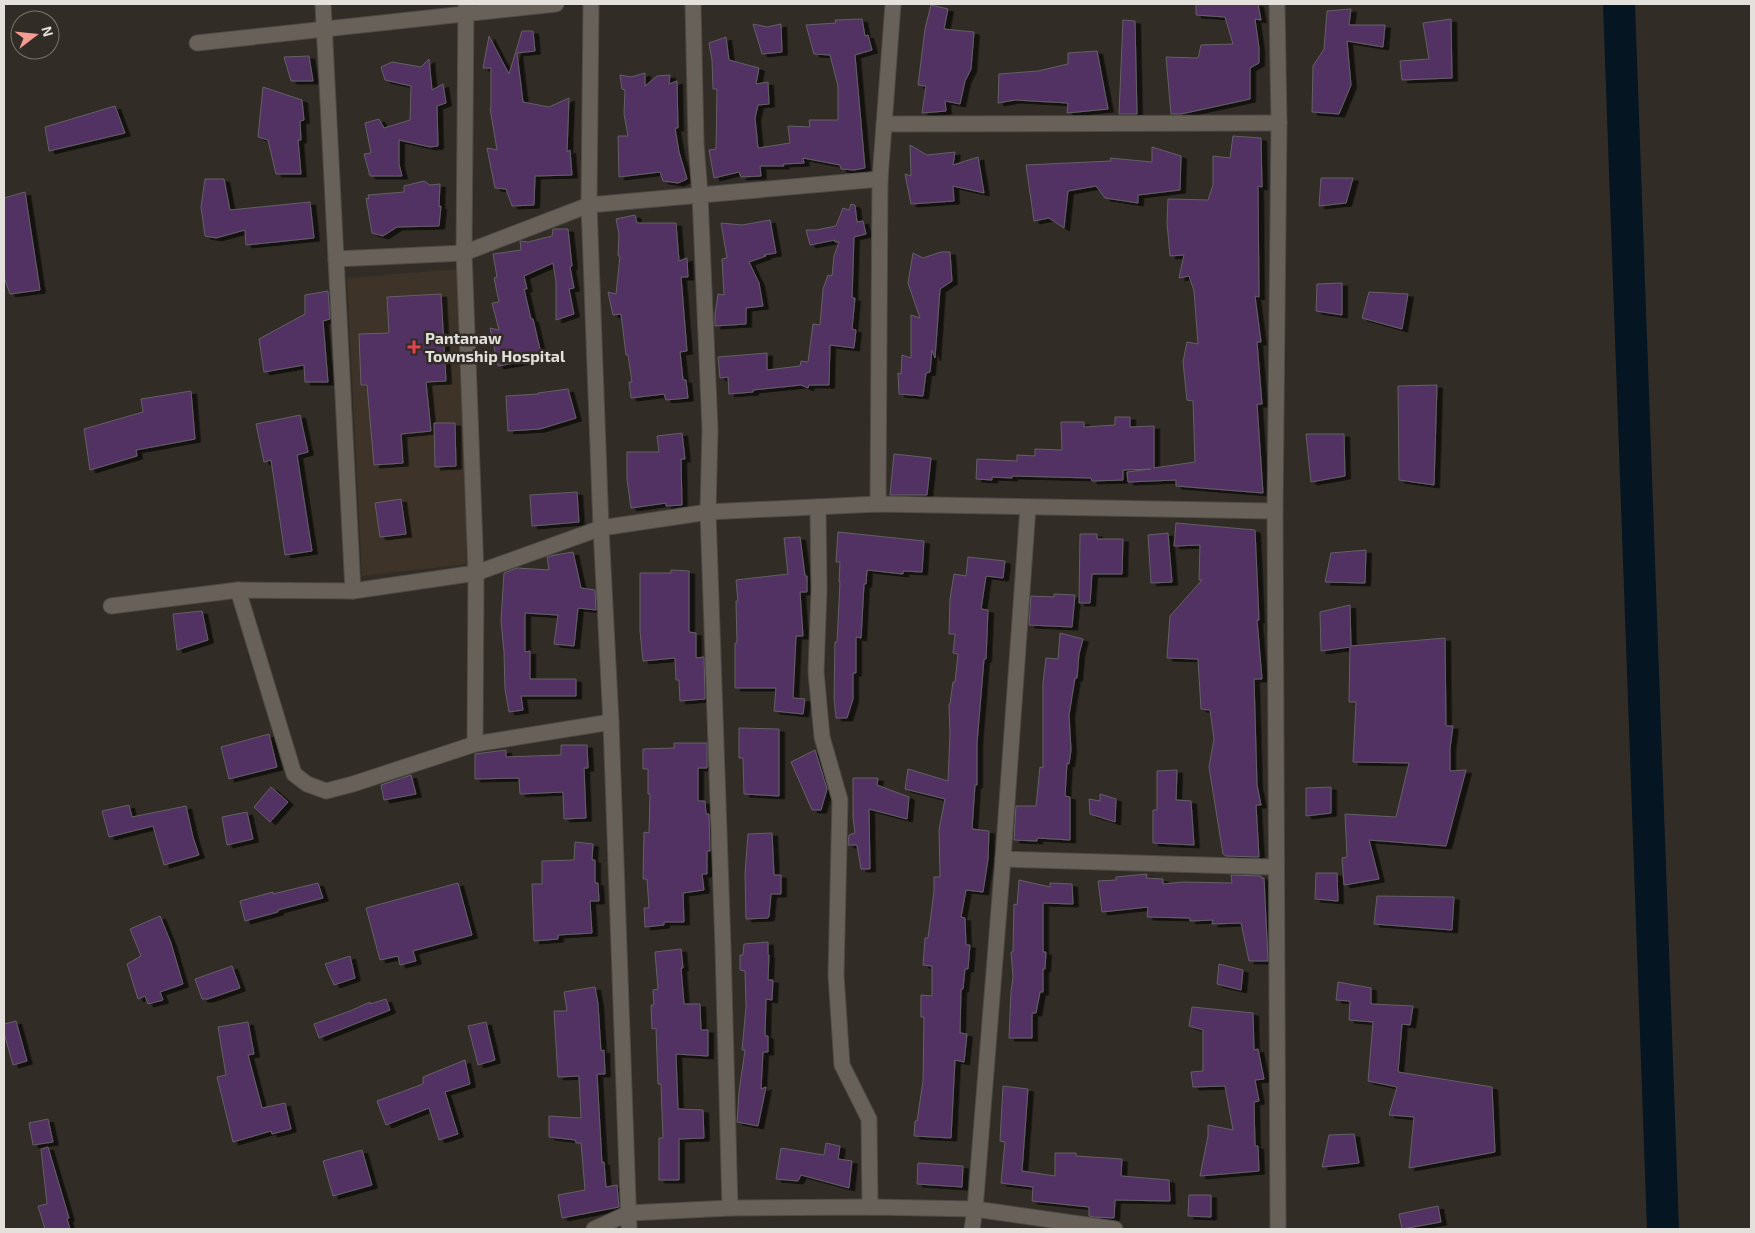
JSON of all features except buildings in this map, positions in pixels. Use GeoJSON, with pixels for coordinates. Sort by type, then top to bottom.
{"type":"FeatureCollection","features":[{"type":"Feature","properties":{"kind":"street"},"geometry":{"type":"LineString","coordinates":[[323,4],[353,592]]}},
{"type":"Feature","properties":{"kind":"street"},"geometry":{"type":"LineString","coordinates":[[197,43],[324,29],[466,9],[556,4]]}},
{"type":"Feature","properties":{"kind":"street"},"geometry":{"type":"LineString","coordinates":[[591,4],[589,205],[601,528],[611,722],[629,1229]]}},
{"type":"Feature","properties":{"kind":"street"},"geometry":{"type":"LineString","coordinates":[[693,4],[696,143],[710,429],[708,512],[730,1208]]}},
{"type":"Feature","properties":{"kind":"street"},"geometry":{"type":"LineString","coordinates":[[878,504],[880,179],[893,4]]}},
{"type":"Feature","properties":{"kind":"street"},"geometry":{"type":"LineString","coordinates":[[1277,4],[1279,123],[1275,511],[1278,1229]]}},
{"type":"Feature","properties":{"kind":"street"},"geometry":{"type":"LineString","coordinates":[[466,9],[464,253],[476,573],[475,744]]}},
{"type":"Feature","properties":{"kind":"street"},"geometry":{"type":"LineString","coordinates":[[884,124],[1279,123]]}},
{"type":"Feature","properties":{"kind":"street"},"geometry":{"type":"LineString","coordinates":[[336,259],[464,253],[589,205],[880,179]]}},
{"type":"Feature","properties":{"kind":"street"},"geometry":{"type":"LineString","coordinates":[[111,606],[238,590],[353,592],[476,573],[601,528],[708,512],[878,504],[1275,511]]}},
{"type":"Feature","properties":{"kind":"street"},"geometry":{"type":"LineString","coordinates":[[818,507],[819,590],[816,672],[822,736],[840,800],[836,975],[842,1064],[869,1119],[870,1207]]}},
{"type":"Feature","properties":{"kind":"street"},"geometry":{"type":"LineString","coordinates":[[972,1229],[1028,507]]}},
{"type":"Feature","properties":{"kind":"street"},"geometry":{"type":"LineString","coordinates":[[238,590],[294,774],[307,784],[326,791],[475,744],[611,722]]}},
{"type":"Feature","properties":{"kind":"street"},"geometry":{"type":"LineString","coordinates":[[1002,858],[1276,867]]}},
{"type":"Feature","properties":{"kind":"street"},"geometry":{"type":"LineString","coordinates":[[594,1229],[629,1213],[730,1208],[870,1207],[975,1209],[1114,1229]]}},
{"type":"Feature","properties":{"kind":"shaded area"},"geometry":{"type":"Polygon","coordinates":[[[459,269],[467,564],[362,576],[347,278],[459,269]]]}},
{"type":"Feature","properties":{"kind":"waterway"},"geometry":{"type":"LineString","coordinates":[[1619,4],[1663,1229]]}},
{"type":"Feature","properties":{"kind":"place","name":"Pantanaw Township Hospital"},"geometry":{"type":"Point","coordinates":[414,347]}}]}
